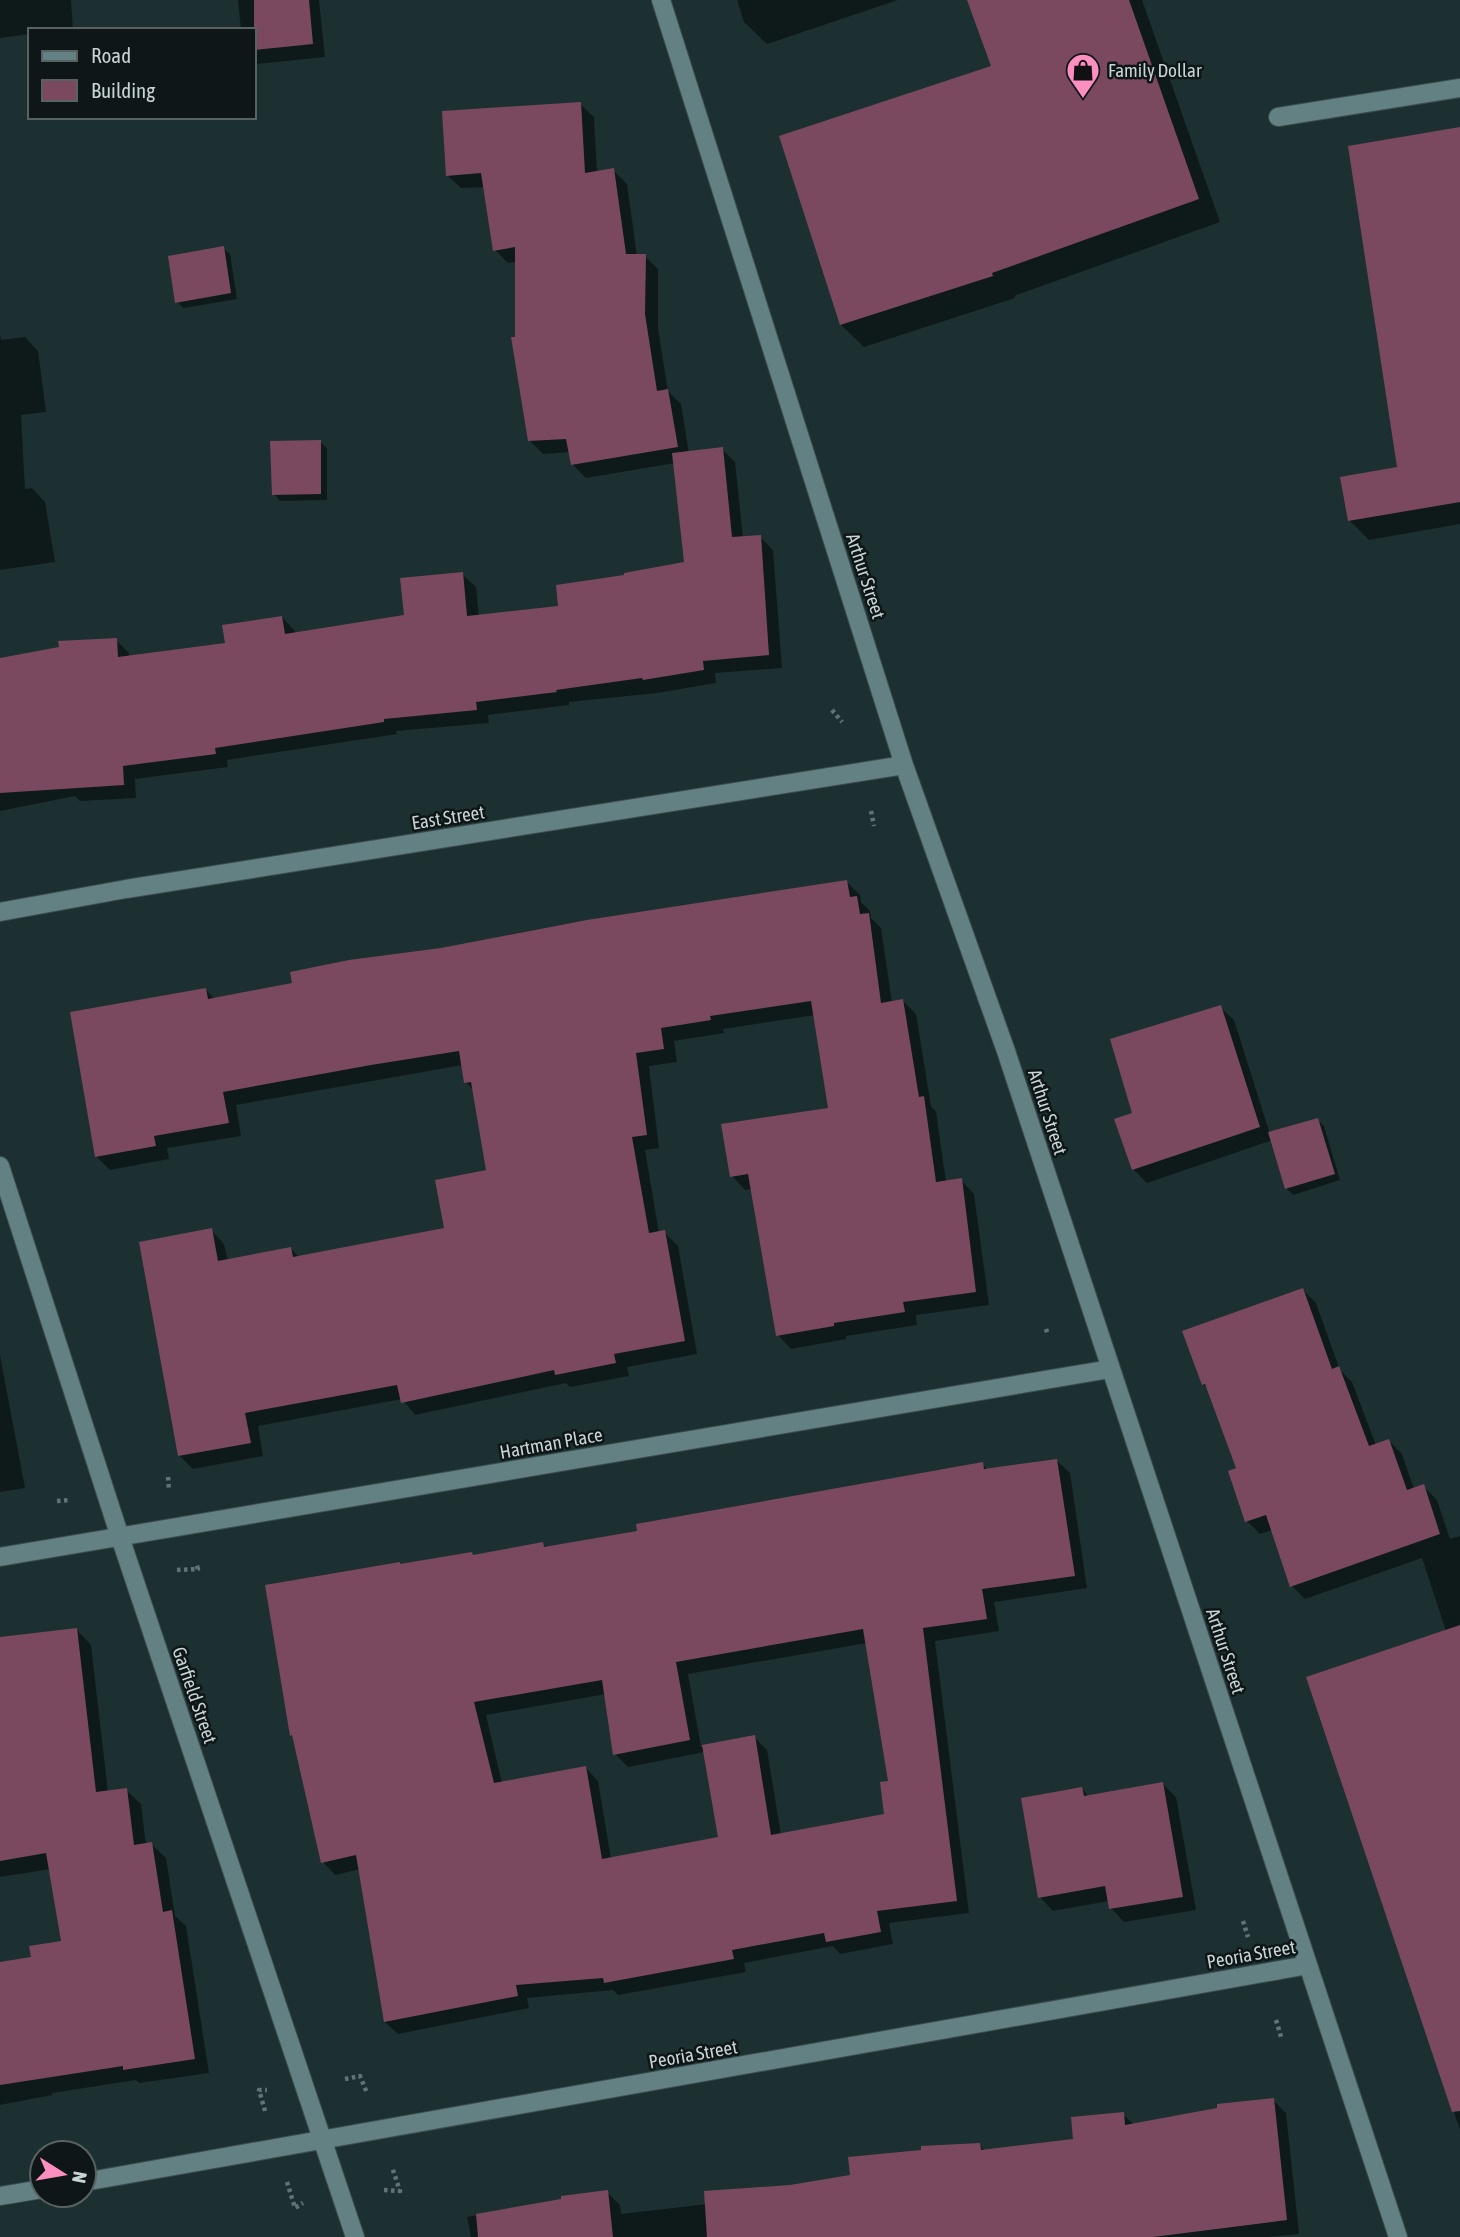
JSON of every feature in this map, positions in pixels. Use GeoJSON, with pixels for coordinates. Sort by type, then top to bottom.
{"type":"FeatureCollection","features":[{"type":"Feature","properties":{"kind":"street","name":"Arthur Street"},"geometry":{"type":"LineString","coordinates":[[661,0],[904,765],[1006,1051],[1398,2237]]}},
{"type":"Feature","properties":{"kind":"street"},"geometry":{"type":"LineString","coordinates":[[1278,117],[1460,88]]}},
{"type":"Feature","properties":{"kind":"street","name":"East Street"},"geometry":{"type":"LineString","coordinates":[[0,912],[139,887],[904,765]]}},
{"type":"Feature","properties":{"kind":"street","name":"Garfield Street"},"geometry":{"type":"LineString","coordinates":[[0,1166],[120,1537],[355,2237]]}},
{"type":"Feature","properties":{"kind":"street","name":"Hartman Place"},"geometry":{"type":"LineString","coordinates":[[0,1557],[1110,1369]]}},
{"type":"Feature","properties":{"kind":"street","name":"Peoria Street"},"geometry":{"type":"LineString","coordinates":[[98,2180],[1308,1965]]}},
{"type":"Feature","properties":{"kind":"street"},"geometry":{"type":"LineString","coordinates":[[0,2196],[28,2191]]}},
{"type":"Feature","properties":{"kind":"path"},"geometry":{"type":"LineString","coordinates":[[832,710],[842,722]]}},
{"type":"Feature","properties":{"kind":"path"},"geometry":{"type":"LineString","coordinates":[[871,811],[874,826]]}},
{"type":"Feature","properties":{"kind":"path"},"geometry":{"type":"LineString","coordinates":[[168,1477],[169,1492]]}},
{"type":"Feature","properties":{"kind":"path"},"geometry":{"type":"LineString","coordinates":[[64,1509],[57,1501],[72,1500]]}},
{"type":"Feature","properties":{"kind":"path"},"geometry":{"type":"LineString","coordinates":[[177,1570],[198,1569]]}},
{"type":"Feature","properties":{"kind":"path"},"geometry":{"type":"LineString","coordinates":[[1243,1921],[1250,1941]]}},
{"type":"Feature","properties":{"kind":"path"},"geometry":{"type":"LineString","coordinates":[[1276,2020],[1282,2040]]}},
{"type":"Feature","properties":{"kind":"path"},"geometry":{"type":"LineString","coordinates":[[345,2079],[360,2076],[368,2097]]}},
{"type":"Feature","properties":{"kind":"path"},"geometry":{"type":"LineString","coordinates":[[258,2090],[265,2112]]}},
{"type":"Feature","properties":{"kind":"path"},"geometry":{"type":"LineString","coordinates":[[384,2189],[400,2191],[392,2168]]}},
{"type":"Feature","properties":{"kind":"path"},"geometry":{"type":"LineString","coordinates":[[287,2181],[295,2208]]}},
{"type":"Feature","properties":{"kind":"building"},"geometry":{"type":"Polygon","coordinates":[[[254,0],[309,0],[313,44],[256,50],[254,0]]]}},
{"type":"Feature","properties":{"kind":"building"},"geometry":{"type":"Polygon","coordinates":[[[967,0],[1129,0],[1199,199],[992,273],[993,276],[840,325],[779,136],[991,66],[967,0]]]}},
{"type":"Feature","properties":{"kind":"building"},"geometry":{"type":"Polygon","coordinates":[[[581,102],[585,173],[614,168],[626,254],[646,254],[645,314],[657,391],[668,389],[678,447],[571,465],[566,439],[528,441],[511,337],[515,337],[515,247],[493,251],[481,173],[446,176],[442,111],[581,102]]]}},
{"type":"Feature","properties":{"kind":"building"},"geometry":{"type":"Polygon","coordinates":[[[1460,127],[1460,502],[1348,521],[1340,477],[1397,467],[1348,146],[1460,127]]]}},
{"type":"Feature","properties":{"kind":"building"},"geometry":{"type":"Polygon","coordinates":[[[224,246],[231,293],[175,303],[168,256],[224,246]]]}},
{"type":"Feature","properties":{"kind":"building"},"geometry":{"type":"Polygon","coordinates":[[[321,440],[321,494],[272,495],[270,441],[321,440]]]}},
{"type":"Feature","properties":{"kind":"building"},"geometry":{"type":"Polygon","coordinates":[[[723,447],[732,537],[761,535],[769,655],[703,661],[704,670],[476,702],[477,710],[384,719],[384,722],[215,748],[216,754],[123,766],[124,785],[0,793],[0,658],[59,647],[58,641],[117,638],[118,657],[225,643],[222,625],[282,616],[285,634],[404,615],[400,578],[463,572],[467,616],[558,606],[556,585],[624,575],[684,562],[672,453],[723,447]]]}},
{"type":"Feature","properties":{"kind":"building"},"geometry":{"type":"Polygon","coordinates":[[[847,880],[850,897],[857,896],[860,914],[869,913],[881,1003],[903,999],[919,1097],[924,1096],[936,1182],[962,1178],[976,1292],[903,1302],[905,1312],[834,1323],[834,1326],[776,1336],[748,1174],[730,1177],[721,1124],[828,1108],[811,1001],[710,1016],[711,1020],[661,1028],[664,1049],[636,1053],[647,1135],[632,1137],[649,1233],[665,1230],[685,1341],[614,1354],[616,1363],[555,1375],[554,1370],[401,1403],[397,1385],[245,1413],[251,1443],[178,1456],[139,1242],[212,1228],[218,1261],[291,1247],[293,1257],[444,1228],[435,1180],[486,1170],[471,1082],[464,1083],[459,1051],[223,1092],[229,1123],[154,1136],[156,1146],[95,1157],[70,1012],[206,988],[208,999],[292,983],[290,972],[349,960],[441,948],[587,920],[847,880]]]}},
{"type":"Feature","properties":{"kind":"building"},"geometry":{"type":"Polygon","coordinates":[[[1221,1005],[1260,1127],[1132,1170],[1114,1119],[1132,1113],[1110,1039],[1221,1005]]]}},
{"type":"Feature","properties":{"kind":"building"},"geometry":{"type":"Polygon","coordinates":[[[1318,1118],[1335,1174],[1285,1189],[1268,1132],[1318,1118]]]}},
{"type":"Feature","properties":{"kind":"building"},"geometry":{"type":"Polygon","coordinates":[[[1303,1288],[1332,1369],[1339,1366],[1369,1446],[1389,1439],[1407,1490],[1424,1484],[1440,1534],[1290,1587],[1266,1515],[1245,1522],[1228,1471],[1236,1468],[1182,1331],[1303,1288]]]}},
{"type":"Feature","properties":{"kind":"building"},"geometry":{"type":"Polygon","coordinates":[[[1057,1459],[1075,1576],[982,1589],[987,1619],[923,1628],[957,1901],[877,1911],[881,1932],[826,1942],[824,1933],[732,1950],[734,1959],[604,1983],[603,1978],[516,1985],[518,1996],[384,2022],[356,1855],[321,1863],[292,1735],[290,1736],[265,1585],[400,1562],[472,1552],[473,1555],[543,1542],[544,1547],[637,1531],[636,1524],[983,1462],[984,1469],[1057,1459]],[[863,1629],[676,1662],[690,1740],[613,1755],[602,1680],[474,1702],[494,1783],[586,1766],[602,1859],[718,1837],[702,1745],[755,1735],[771,1835],[884,1814],[880,1782],[888,1781],[863,1629]]]}},
{"type":"Feature","properties":{"kind":"building"},"geometry":{"type":"Polygon","coordinates":[[[1460,1625],[1460,2111],[1452,2112],[1306,1677],[1460,1625]]]}},
{"type":"Feature","properties":{"kind":"building"},"geometry":{"type":"Polygon","coordinates":[[[77,1628],[96,1792],[127,1788],[134,1845],[152,1842],[163,1912],[172,1910],[195,2059],[123,2070],[123,2066],[0,2085],[0,1962],[31,1957],[29,1946],[61,1941],[46,1853],[0,1861],[0,1637],[77,1628]]]}},
{"type":"Feature","properties":{"kind":"building"},"geometry":{"type":"Polygon","coordinates":[[[1163,1782],[1183,1897],[1109,1909],[1105,1886],[1038,1898],[1021,1798],[1082,1787],[1084,1796],[1163,1782]]]}},
{"type":"Feature","properties":{"kind":"building"},"geometry":{"type":"Polygon","coordinates":[[[1274,2098],[1287,2220],[1153,2237],[707,2237],[704,2191],[790,2185],[850,2175],[848,2157],[921,2150],[921,2146],[980,2143],[981,2150],[1073,2139],[1071,2117],[1124,2112],[1125,2125],[1217,2108],[1217,2104],[1274,2098]]]}},
{"type":"Feature","properties":{"kind":"building"},"geometry":{"type":"Polygon","coordinates":[[[608,2190],[613,2237],[478,2237],[476,2214],[561,2199],[561,2196],[608,2190]]]}},
{"type":"Feature","properties":{"kind":"place","name":"Family Dollar"},"geometry":{"type":"Point","coordinates":[1083,100]}}]}
